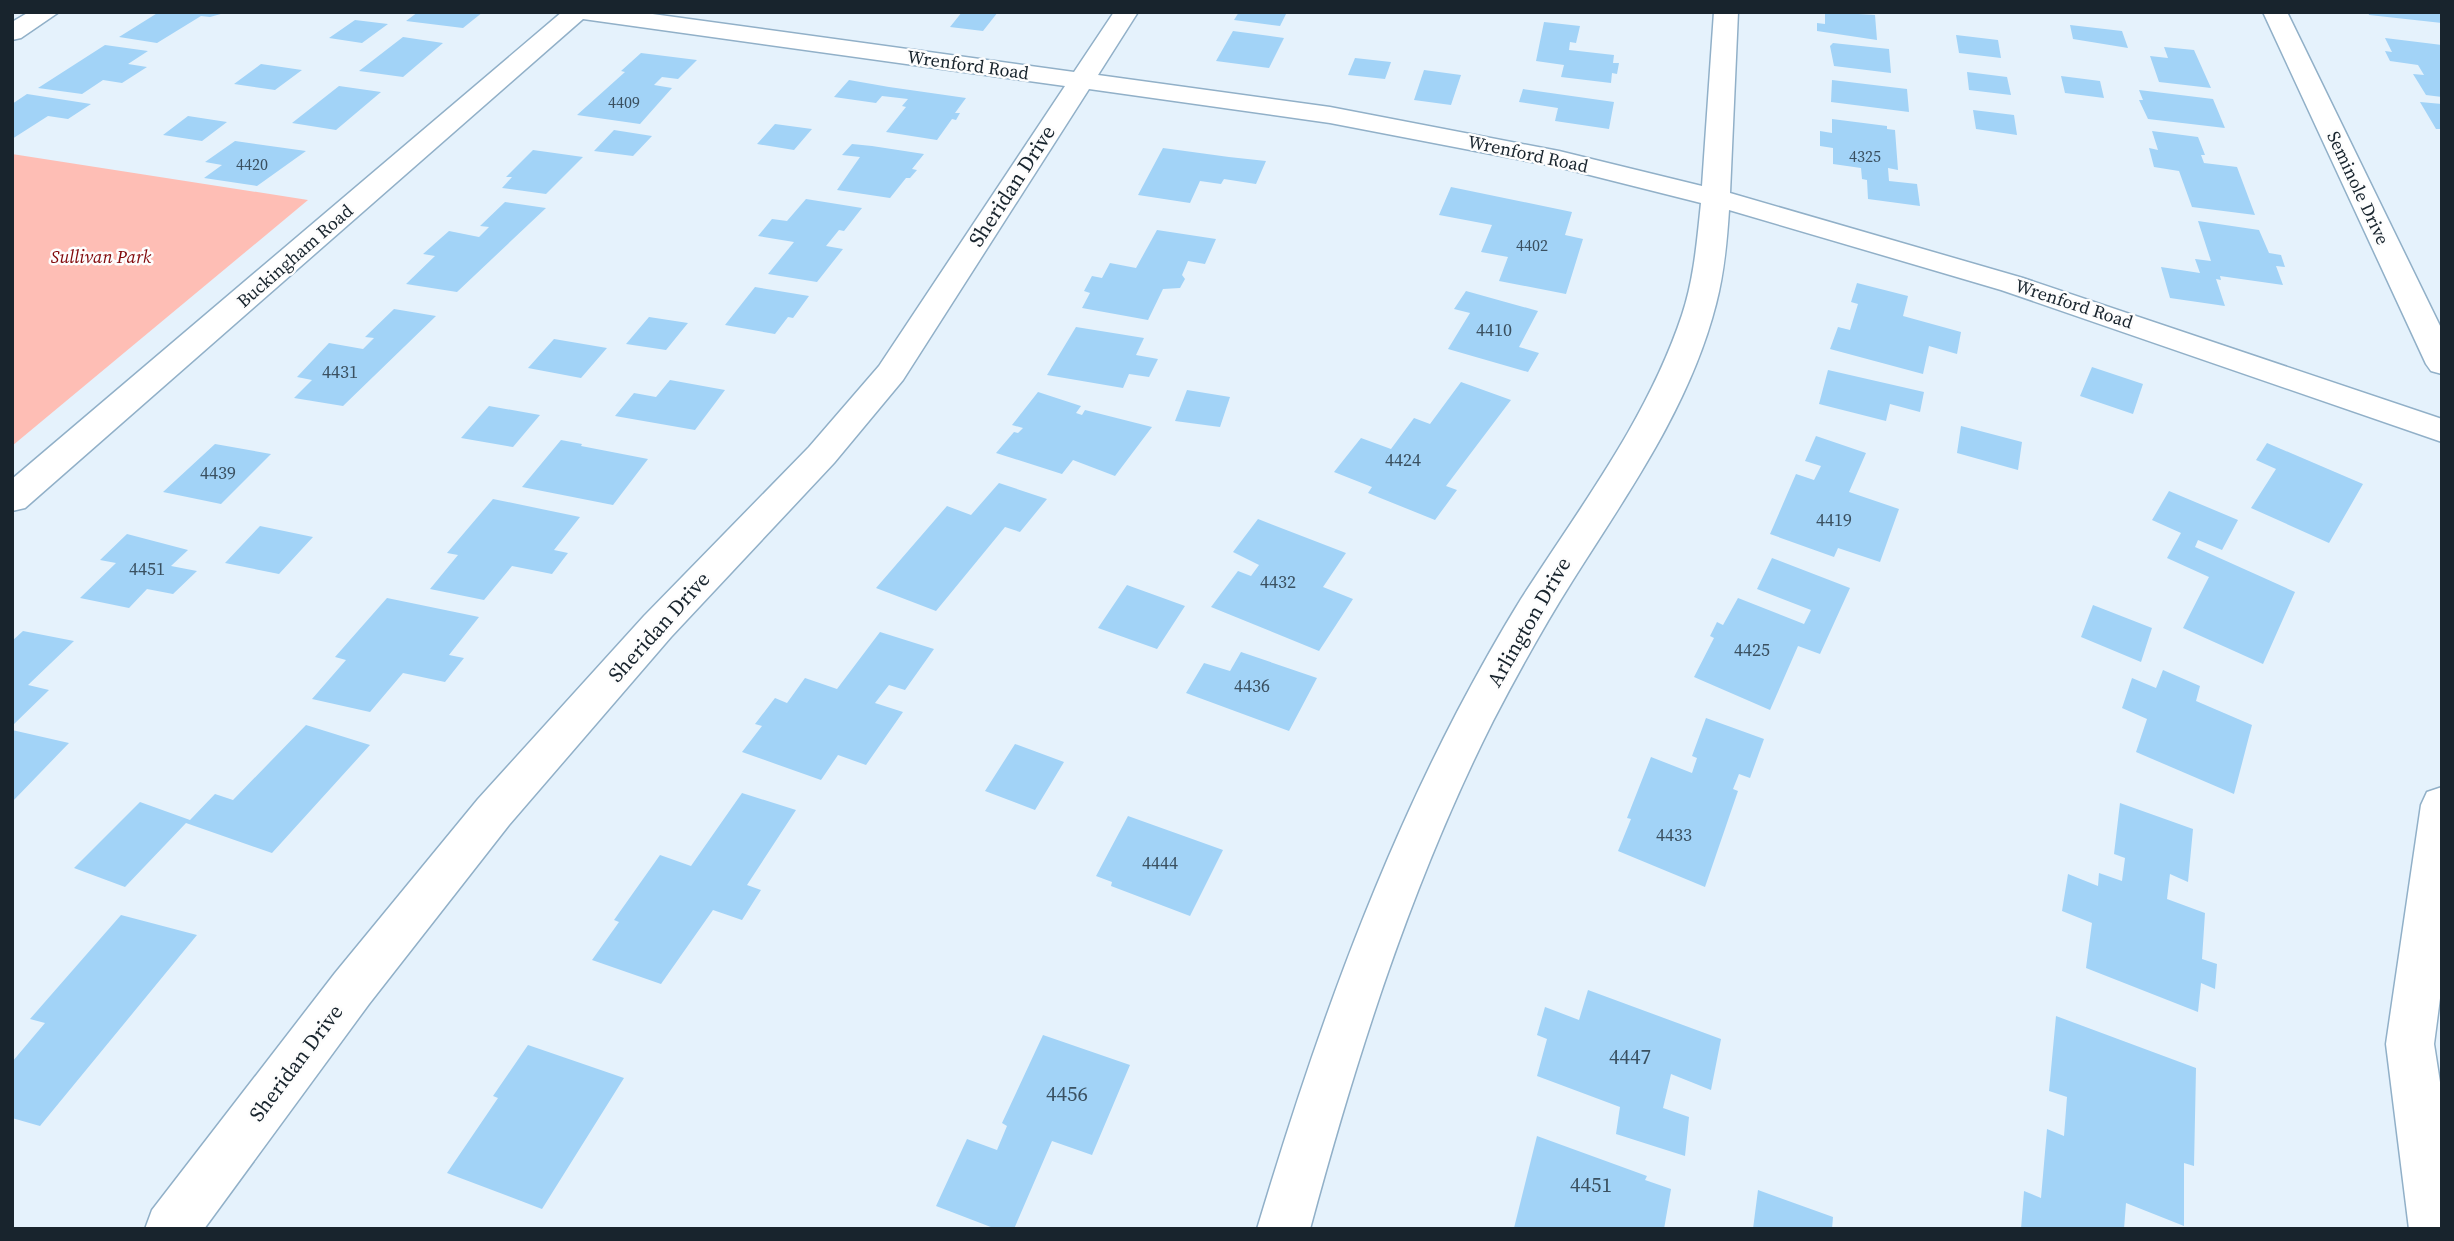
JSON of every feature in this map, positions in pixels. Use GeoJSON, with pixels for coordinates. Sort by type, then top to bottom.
{"type":"FeatureCollection","features":[{"type":"Feature","properties":{"kind":"street"},"geometry":{"type":"LineString","coordinates":[[12,33],[47,12]]}},
{"type":"Feature","properties":{"kind":"street","name":"Buckingham Road"},"geometry":{"type":"LineString","coordinates":[[12,499],[577,12]]}},
{"type":"Feature","properties":{"kind":"street","name":"Wrenford Road"},"geometry":{"type":"LineString","coordinates":[[583,12],[1329,115],[1559,159],[1715,198],[2012,284],[2442,431]]}},
{"type":"Feature","properties":{"kind":"street","name":"Sheridan Drive"},"geometry":{"type":"LineString","coordinates":[[171,1229],[402,923],[532,768],[695,586],[824,455],[859,414],[891,373],[1126,12]]}},
{"type":"Feature","properties":{"kind":"street","name":"Arlington Drive"},"geometry":{"type":"LineString","coordinates":[[1283,1229],[1312,1125],[1340,1039],[1392,901],[1444,780],[1508,653],[1648,432],[1678,369],[1699,313],[1707,272],[1715,198],[1726,12]]}},
{"type":"Feature","properties":{"kind":"street","name":"Seminole Drive"},"geometry":{"type":"LineString","coordinates":[[2275,12],[2442,364]]}},
{"type":"Feature","properties":{"kind":"street"},"geometry":{"type":"LineString","coordinates":[[2435,1229],[2410,1045],[2442,805]]}},
{"type":"Feature","properties":{"kind":"green space","name":"Sullivan Park"},"geometry":{"type":"Polygon","coordinates":[[[12,154],[308,200],[12,446],[12,154]]]}},
{"type":"Feature","properties":{"kind":"building"},"geometry":{"type":"Polygon","coordinates":[[[159,12],[228,12],[210,17],[201,16],[157,43],[119,37],[159,12]]]}},
{"type":"Feature","properties":{"kind":"building"},"geometry":{"type":"Polygon","coordinates":[[[418,12],[483,12],[463,28],[406,21],[418,12]]]}},
{"type":"Feature","properties":{"kind":"building"},"geometry":{"type":"Polygon","coordinates":[[[962,12],[998,12],[983,31],[950,27],[962,12]]]}},
{"type":"Feature","properties":{"kind":"building"},"geometry":{"type":"Polygon","coordinates":[[[1239,12],[1287,12],[1280,26],[1234,20],[1239,12]]]}},
{"type":"Feature","properties":{"kind":"building"},"geometry":{"type":"Polygon","coordinates":[[[1825,12],[1875,15],[1877,40],[1817,31],[1817,23],[1825,24],[1825,12]]]}},
{"type":"Feature","properties":{"kind":"building"},"geometry":{"type":"Polygon","coordinates":[[[2368,12],[2441,12],[2442,23],[2369,15],[2368,12]]]}},
{"type":"Feature","properties":{"kind":"building"},"geometry":{"type":"Polygon","coordinates":[[[355,20],[388,24],[362,43],[329,38],[355,20]]]}},
{"type":"Feature","properties":{"kind":"building"},"geometry":{"type":"Polygon","coordinates":[[[1544,22],[1580,26],[1576,43],[1570,42],[1569,50],[1614,55],[1613,63],[1619,63],[1617,74],[1612,73],[1611,83],[1561,77],[1564,65],[1536,61],[1544,22]]]}},
{"type":"Feature","properties":{"kind":"building"},"geometry":{"type":"Polygon","coordinates":[[[2070,25],[2122,31],[2128,48],[2073,39],[2070,25]]]}},
{"type":"Feature","properties":{"kind":"building"},"geometry":{"type":"Polygon","coordinates":[[[1233,31],[1284,38],[1269,68],[1216,61],[1233,31]]]}},
{"type":"Feature","properties":{"kind":"building"},"geometry":{"type":"Polygon","coordinates":[[[1956,35],[1998,40],[2001,58],[1959,53],[1956,35]]]}},
{"type":"Feature","properties":{"kind":"building"},"geometry":{"type":"Polygon","coordinates":[[[403,37],[443,43],[403,77],[359,71],[403,37]]]}},
{"type":"Feature","properties":{"kind":"building"},"geometry":{"type":"Polygon","coordinates":[[[2385,38],[2442,45],[2442,97],[2426,95],[2413,74],[2424,75],[2418,65],[2390,61],[2385,51],[2392,52],[2385,38]]]}},
{"type":"Feature","properties":{"kind":"building"},"geometry":{"type":"Polygon","coordinates":[[[1833,43],[1889,49],[1891,73],[1834,66],[1830,46],[1833,43]]]}},
{"type":"Feature","properties":{"kind":"building"},"geometry":{"type":"Polygon","coordinates":[[[105,45],[148,51],[128,64],[147,67],[122,83],[103,80],[82,94],[38,88],[105,45]]]}},
{"type":"Feature","properties":{"kind":"building"},"geometry":{"type":"Polygon","coordinates":[[[2164,47],[2194,50],[2211,88],[2159,82],[2150,56],[2168,58],[2164,47]]]}},
{"type":"Feature","properties":{"kind":"building"},"geometry":{"type":"Polygon","coordinates":[[[641,53],[697,60],[678,79],[662,77],[654,85],[672,88],[640,124],[577,115],[625,72],[621,71],[641,53]]]}},
{"type":"Feature","properties":{"kind":"building"},"geometry":{"type":"Polygon","coordinates":[[[1355,58],[1391,62],[1385,79],[1348,75],[1355,58]]]}},
{"type":"Feature","properties":{"kind":"building"},"geometry":{"type":"Polygon","coordinates":[[[261,64],[302,70],[275,90],[234,84],[261,64]]]}},
{"type":"Feature","properties":{"kind":"building"},"geometry":{"type":"Polygon","coordinates":[[[1424,70],[1461,75],[1451,105],[1414,100],[1424,70]]]}},
{"type":"Feature","properties":{"kind":"building"},"geometry":{"type":"Polygon","coordinates":[[[1967,72],[2007,77],[2011,95],[1969,90],[1967,72]]]}},
{"type":"Feature","properties":{"kind":"building"},"geometry":{"type":"Polygon","coordinates":[[[2061,76],[2100,81],[2104,98],[2065,93],[2061,76]]]}},
{"type":"Feature","properties":{"kind":"building"},"geometry":{"type":"Polygon","coordinates":[[[849,80],[966,98],[955,113],[960,113],[956,120],[952,119],[937,140],[886,132],[906,107],[902,106],[908,99],[882,96],[876,103],[834,97],[849,80]]]}},
{"type":"Feature","properties":{"kind":"building"},"geometry":{"type":"Polygon","coordinates":[[[1832,80],[1907,89],[1909,112],[1831,102],[1832,80]]]}},
{"type":"Feature","properties":{"kind":"building"},"geometry":{"type":"Polygon","coordinates":[[[339,86],[381,92],[336,130],[292,123],[339,86]]]}},
{"type":"Feature","properties":{"kind":"building"},"geometry":{"type":"Polygon","coordinates":[[[1523,89],[1614,102],[1609,129],[1555,121],[1558,108],[1519,102],[1523,89]]]}},
{"type":"Feature","properties":{"kind":"building"},"geometry":{"type":"Polygon","coordinates":[[[2139,90],[2213,99],[2225,128],[2148,119],[2139,100],[2143,100],[2139,90]]]}},
{"type":"Feature","properties":{"kind":"building"},"geometry":{"type":"Polygon","coordinates":[[[27,94],[91,104],[68,119],[48,116],[12,139],[12,104],[27,94]]]}},
{"type":"Feature","properties":{"kind":"building"},"geometry":{"type":"Polygon","coordinates":[[[2420,102],[2442,104],[2442,129],[2436,129],[2420,102]]]}},
{"type":"Feature","properties":{"kind":"building"},"geometry":{"type":"Polygon","coordinates":[[[1973,110],[2014,115],[2017,135],[1976,129],[1973,110]]]}},
{"type":"Feature","properties":{"kind":"building"},"geometry":{"type":"Polygon","coordinates":[[[188,116],[227,122],[202,141],[163,135],[188,116]]]}},
{"type":"Feature","properties":{"kind":"building"},"geometry":{"type":"Polygon","coordinates":[[[1832,119],[1887,126],[1887,129],[1895,130],[1898,170],[1888,168],[1889,181],[1917,184],[1920,206],[1868,199],[1867,180],[1862,179],[1861,168],[1833,164],[1833,148],[1820,146],[1820,131],[1832,133],[1832,119]]]}},
{"type":"Feature","properties":{"kind":"building"},"geometry":{"type":"Polygon","coordinates":[[[775,124],[812,129],[794,150],[757,144],[775,124]]]}},
{"type":"Feature","properties":{"kind":"building"},"geometry":{"type":"Polygon","coordinates":[[[614,130],[652,136],[633,156],[594,151],[614,130]]]}},
{"type":"Feature","properties":{"kind":"building"},"geometry":{"type":"Polygon","coordinates":[[[2152,131],[2198,137],[2205,155],[2201,155],[2204,163],[2237,167],[2255,215],[2192,207],[2179,171],[2154,167],[2149,148],[2158,150],[2152,131]]]}},
{"type":"Feature","properties":{"kind":"building"},"geometry":{"type":"Polygon","coordinates":[[[235,141],[306,151],[257,186],[204,178],[222,165],[205,162],[235,141]]]}},
{"type":"Feature","properties":{"kind":"building"},"geometry":{"type":"Polygon","coordinates":[[[852,144],[924,154],[912,169],[917,170],[910,178],[906,178],[890,198],[837,190],[860,157],[842,155],[852,144]]]}},
{"type":"Feature","properties":{"kind":"building"},"geometry":{"type":"Polygon","coordinates":[[[1163,148],[1266,161],[1256,184],[1224,179],[1221,184],[1200,181],[1190,203],[1138,195],[1163,148]]]}},
{"type":"Feature","properties":{"kind":"building"},"geometry":{"type":"Polygon","coordinates":[[[533,150],[583,157],[546,194],[502,188],[512,177],[506,177],[533,150]]]}},
{"type":"Feature","properties":{"kind":"building"},"geometry":{"type":"Polygon","coordinates":[[[1451,187],[1572,212],[1565,235],[1583,239],[1566,294],[1499,281],[1508,257],[1481,252],[1492,225],[1439,215],[1451,187]]]}},
{"type":"Feature","properties":{"kind":"building"},"geometry":{"type":"Polygon","coordinates":[[[806,199],[862,208],[844,231],[839,230],[826,246],[843,249],[817,282],[768,274],[794,242],[758,236],[772,219],[787,221],[806,199]]]}},
{"type":"Feature","properties":{"kind":"building"},"geometry":{"type":"Polygon","coordinates":[[[505,202],[546,208],[457,292],[406,284],[435,256],[423,254],[449,231],[479,237],[489,227],[480,226],[505,202]]]}},
{"type":"Feature","properties":{"kind":"building"},"geometry":{"type":"Polygon","coordinates":[[[2198,221],[2259,230],[2269,253],[2281,255],[2285,267],[2276,266],[2283,285],[2220,276],[2221,280],[2216,279],[2225,306],[2170,298],[2161,267],[2200,273],[2195,259],[2211,261],[2198,221]]]}},
{"type":"Feature","properties":{"kind":"building"},"geometry":{"type":"Polygon","coordinates":[[[1157,230],[1216,239],[1205,264],[1188,261],[1182,275],[1185,279],[1180,288],[1163,289],[1148,320],[1082,308],[1090,293],[1084,291],[1092,276],[1102,278],[1110,263],[1136,268],[1157,230]]]}},
{"type":"Feature","properties":{"kind":"building"},"geometry":{"type":"Polygon","coordinates":[[[1857,283],[1908,296],[1903,316],[1961,332],[1957,354],[1929,346],[1923,374],[1830,349],[1838,327],[1850,330],[1858,304],[1851,302],[1857,283]]]}},
{"type":"Feature","properties":{"kind":"building"},"geometry":{"type":"Polygon","coordinates":[[[755,287],[809,296],[793,318],[788,317],[775,334],[725,325],[755,287]]]}},
{"type":"Feature","properties":{"kind":"building"},"geometry":{"type":"Polygon","coordinates":[[[1466,291],[1538,311],[1519,347],[1539,353],[1528,372],[1448,349],[1470,313],[1454,309],[1466,291]]]}},
{"type":"Feature","properties":{"kind":"building"},"geometry":{"type":"Polygon","coordinates":[[[394,309],[436,316],[343,406],[294,398],[312,380],[297,377],[329,343],[363,349],[374,338],[365,337],[394,309]]]}},
{"type":"Feature","properties":{"kind":"building"},"geometry":{"type":"Polygon","coordinates":[[[649,317],[688,323],[666,350],[626,344],[649,317]]]}},
{"type":"Feature","properties":{"kind":"building"},"geometry":{"type":"Polygon","coordinates":[[[1076,327],[1144,338],[1136,355],[1158,359],[1149,377],[1129,374],[1123,388],[1047,375],[1076,327]]]}},
{"type":"Feature","properties":{"kind":"building"},"geometry":{"type":"Polygon","coordinates":[[[554,339],[607,348],[581,378],[528,368],[554,339]]]}},
{"type":"Feature","properties":{"kind":"building"},"geometry":{"type":"Polygon","coordinates":[[[2092,367],[2143,384],[2133,414],[2080,396],[2092,367]]]}},
{"type":"Feature","properties":{"kind":"building"},"geometry":{"type":"Polygon","coordinates":[[[1828,370],[1924,392],[1920,412],[1890,404],[1886,421],[1819,404],[1828,370]]]}},
{"type":"Feature","properties":{"kind":"building"},"geometry":{"type":"Polygon","coordinates":[[[670,380],[725,390],[695,430],[615,416],[634,393],[656,397],[670,380]]]}},
{"type":"Feature","properties":{"kind":"building"},"geometry":{"type":"Polygon","coordinates":[[[1461,382],[1511,400],[1446,486],[1457,490],[1435,520],[1368,493],[1372,487],[1334,472],[1361,438],[1391,449],[1414,418],[1430,424],[1461,382]]]}},
{"type":"Feature","properties":{"kind":"building"},"geometry":{"type":"Polygon","coordinates":[[[1187,390],[1230,397],[1220,427],[1175,421],[1187,390]]]}},
{"type":"Feature","properties":{"kind":"building"},"geometry":{"type":"Polygon","coordinates":[[[1038,392],[1081,406],[1076,413],[1082,415],[1085,410],[1152,427],[1115,476],[1073,460],[1062,474],[996,453],[1014,432],[1018,433],[1023,428],[1012,425],[1038,392]]]}},
{"type":"Feature","properties":{"kind":"building"},"geometry":{"type":"Polygon","coordinates":[[[489,406],[540,415],[513,447],[461,438],[489,406]]]}},
{"type":"Feature","properties":{"kind":"building"},"geometry":{"type":"Polygon","coordinates":[[[1961,426],[2022,442],[2018,470],[1957,453],[1961,426]]]}},
{"type":"Feature","properties":{"kind":"building"},"geometry":{"type":"Polygon","coordinates":[[[1816,436],[1866,453],[1849,492],[1899,509],[1880,562],[1838,548],[1834,557],[1770,534],[1796,474],[1814,480],[1821,466],[1805,461],[1816,436]]]}},
{"type":"Feature","properties":{"kind":"building"},"geometry":{"type":"Polygon","coordinates":[[[561,440],[648,459],[613,505],[522,487],[561,440]]]}},
{"type":"Feature","properties":{"kind":"building"},"geometry":{"type":"Polygon","coordinates":[[[2267,443],[2363,484],[2329,543],[2251,508],[2276,469],[2256,460],[2267,443]]]}},
{"type":"Feature","properties":{"kind":"building"},"geometry":{"type":"Polygon","coordinates":[[[215,444],[271,454],[221,504],[163,492],[215,444]]]}},
{"type":"Feature","properties":{"kind":"building"},"geometry":{"type":"Polygon","coordinates":[[[999,483],[1047,499],[1020,532],[1005,527],[936,611],[876,588],[947,506],[971,515],[999,483]]]}},
{"type":"Feature","properties":{"kind":"building"},"geometry":{"type":"Polygon","coordinates":[[[2169,491],[2238,520],[2222,550],[2198,540],[2195,547],[2295,592],[2263,664],[2183,628],[2209,577],[2167,558],[2181,533],[2152,520],[2169,491]]]}},
{"type":"Feature","properties":{"kind":"building"},"geometry":{"type":"Polygon","coordinates":[[[493,499],[580,517],[554,550],[568,553],[552,574],[512,566],[484,600],[430,589],[458,555],[447,553],[493,499]]]}},
{"type":"Feature","properties":{"kind":"building"},"geometry":{"type":"Polygon","coordinates":[[[1258,519],[1346,553],[1323,587],[1353,599],[1319,651],[1211,607],[1238,571],[1251,576],[1259,565],[1233,552],[1258,519]]]}},
{"type":"Feature","properties":{"kind":"building"},"geometry":{"type":"Polygon","coordinates":[[[260,526],[313,537],[279,574],[225,563],[260,526]]]}},
{"type":"Feature","properties":{"kind":"building"},"geometry":{"type":"Polygon","coordinates":[[[127,534],[188,550],[171,566],[197,571],[173,594],[147,589],[129,608],[80,598],[116,563],[100,560],[127,534]]]}},
{"type":"Feature","properties":{"kind":"building"},"geometry":{"type":"Polygon","coordinates":[[[1772,558],[1850,588],[1820,654],[1798,646],[1770,710],[1694,677],[1714,638],[1710,636],[1717,622],[1723,625],[1738,598],[1804,624],[1811,610],[1757,589],[1772,558]]]}},
{"type":"Feature","properties":{"kind":"building"},"geometry":{"type":"Polygon","coordinates":[[[1127,585],[1185,606],[1157,649],[1098,628],[1127,585]]]}},
{"type":"Feature","properties":{"kind":"building"},"geometry":{"type":"Polygon","coordinates":[[[387,598],[479,617],[449,655],[464,658],[445,682],[403,673],[370,712],[312,699],[346,660],[335,657],[387,598]]]}},
{"type":"Feature","properties":{"kind":"building"},"geometry":{"type":"Polygon","coordinates":[[[2093,605],[2152,628],[2141,662],[2081,637],[2093,605]]]}},
{"type":"Feature","properties":{"kind":"building"},"geometry":{"type":"Polygon","coordinates":[[[23,631],[74,641],[28,685],[49,690],[12,726],[12,641],[23,631]]]}},
{"type":"Feature","properties":{"kind":"building"},"geometry":{"type":"Polygon","coordinates":[[[880,632],[934,649],[905,690],[889,685],[875,703],[903,712],[866,765],[838,755],[821,780],[742,752],[762,726],[755,724],[775,698],[787,703],[805,678],[837,689],[880,632]]]}},
{"type":"Feature","properties":{"kind":"building"},"geometry":{"type":"Polygon","coordinates":[[[1241,652],[1317,678],[1289,731],[1186,693],[1204,663],[1230,671],[1241,652]]]}},
{"type":"Feature","properties":{"kind":"building"},"geometry":{"type":"Polygon","coordinates":[[[2163,670],[2200,686],[2196,701],[2252,725],[2234,794],[2136,752],[2147,719],[2122,708],[2132,678],[2156,688],[2163,670]]]}},
{"type":"Feature","properties":{"kind":"building"},"geometry":{"type":"Polygon","coordinates":[[[1706,718],[1764,739],[1750,778],[1739,774],[1733,789],[1738,791],[1705,887],[1618,851],[1631,819],[1627,818],[1651,757],[1692,773],[1697,758],[1692,756],[1706,718]]]}},
{"type":"Feature","properties":{"kind":"building"},"geometry":{"type":"Polygon","coordinates":[[[306,725],[370,745],[272,853],[186,823],[125,887],[74,868],[140,802],[190,820],[215,794],[233,800],[306,725]]]}},
{"type":"Feature","properties":{"kind":"building"},"geometry":{"type":"Polygon","coordinates":[[[12,730],[69,743],[12,802],[12,730]]]}},
{"type":"Feature","properties":{"kind":"building"},"geometry":{"type":"Polygon","coordinates":[[[1015,744],[1064,762],[1035,810],[985,791],[1015,744]]]}},
{"type":"Feature","properties":{"kind":"building"},"geometry":{"type":"Polygon","coordinates":[[[742,793],[796,810],[747,885],[761,890],[742,920],[713,910],[661,984],[592,960],[619,922],[614,920],[660,855],[691,866],[742,793]]]}},
{"type":"Feature","properties":{"kind":"building"},"geometry":{"type":"Polygon","coordinates":[[[2120,803],[2193,829],[2188,882],[2170,874],[2167,899],[2205,913],[2202,959],[2217,964],[2215,989],[2201,983],[2198,1012],[2086,968],[2092,923],[2062,911],[2068,874],[2098,886],[2099,873],[2122,881],[2125,858],[2114,854],[2120,803]]]}},
{"type":"Feature","properties":{"kind":"building"},"geometry":{"type":"Polygon","coordinates":[[[1128,816],[1223,850],[1190,916],[1111,886],[1112,882],[1096,876],[1128,816]]]}},
{"type":"Feature","properties":{"kind":"building"},"geometry":{"type":"Polygon","coordinates":[[[121,915],[197,935],[40,1126],[12,1118],[12,1062],[45,1023],[30,1019],[121,915]]]}},
{"type":"Feature","properties":{"kind":"building"},"geometry":{"type":"Polygon","coordinates":[[[1588,990],[1721,1039],[1711,1090],[1671,1074],[1663,1108],[1689,1117],[1685,1156],[1616,1134],[1620,1107],[1537,1076],[1547,1039],[1537,1035],[1545,1007],[1579,1020],[1588,990]]]}},
{"type":"Feature","properties":{"kind":"building"},"geometry":{"type":"Polygon","coordinates":[[[2056,1016],[2196,1068],[2194,1166],[2184,1163],[2184,1226],[2126,1203],[2124,1229],[2021,1229],[2024,1191],[2041,1198],[2047,1129],[2064,1136],[2067,1097],[2049,1091],[2056,1016]]]}},
{"type":"Feature","properties":{"kind":"building"},"geometry":{"type":"Polygon","coordinates":[[[1043,1035],[1130,1065],[1092,1155],[1052,1141],[1014,1229],[996,1229],[936,1206],[967,1139],[997,1150],[1007,1126],[1002,1123],[1043,1035]]]}},
{"type":"Feature","properties":{"kind":"building"},"geometry":{"type":"Polygon","coordinates":[[[528,1045],[624,1078],[542,1209],[447,1173],[498,1098],[493,1096],[528,1045]]]}},
{"type":"Feature","properties":{"kind":"building"},"geometry":{"type":"Polygon","coordinates":[[[1537,1136],[1647,1176],[1645,1180],[1671,1189],[1664,1229],[1514,1228],[1537,1136]]]}},
{"type":"Feature","properties":{"kind":"building"},"geometry":{"type":"Polygon","coordinates":[[[1758,1190],[1833,1217],[1832,1229],[1753,1229],[1758,1190]]]}}]}
